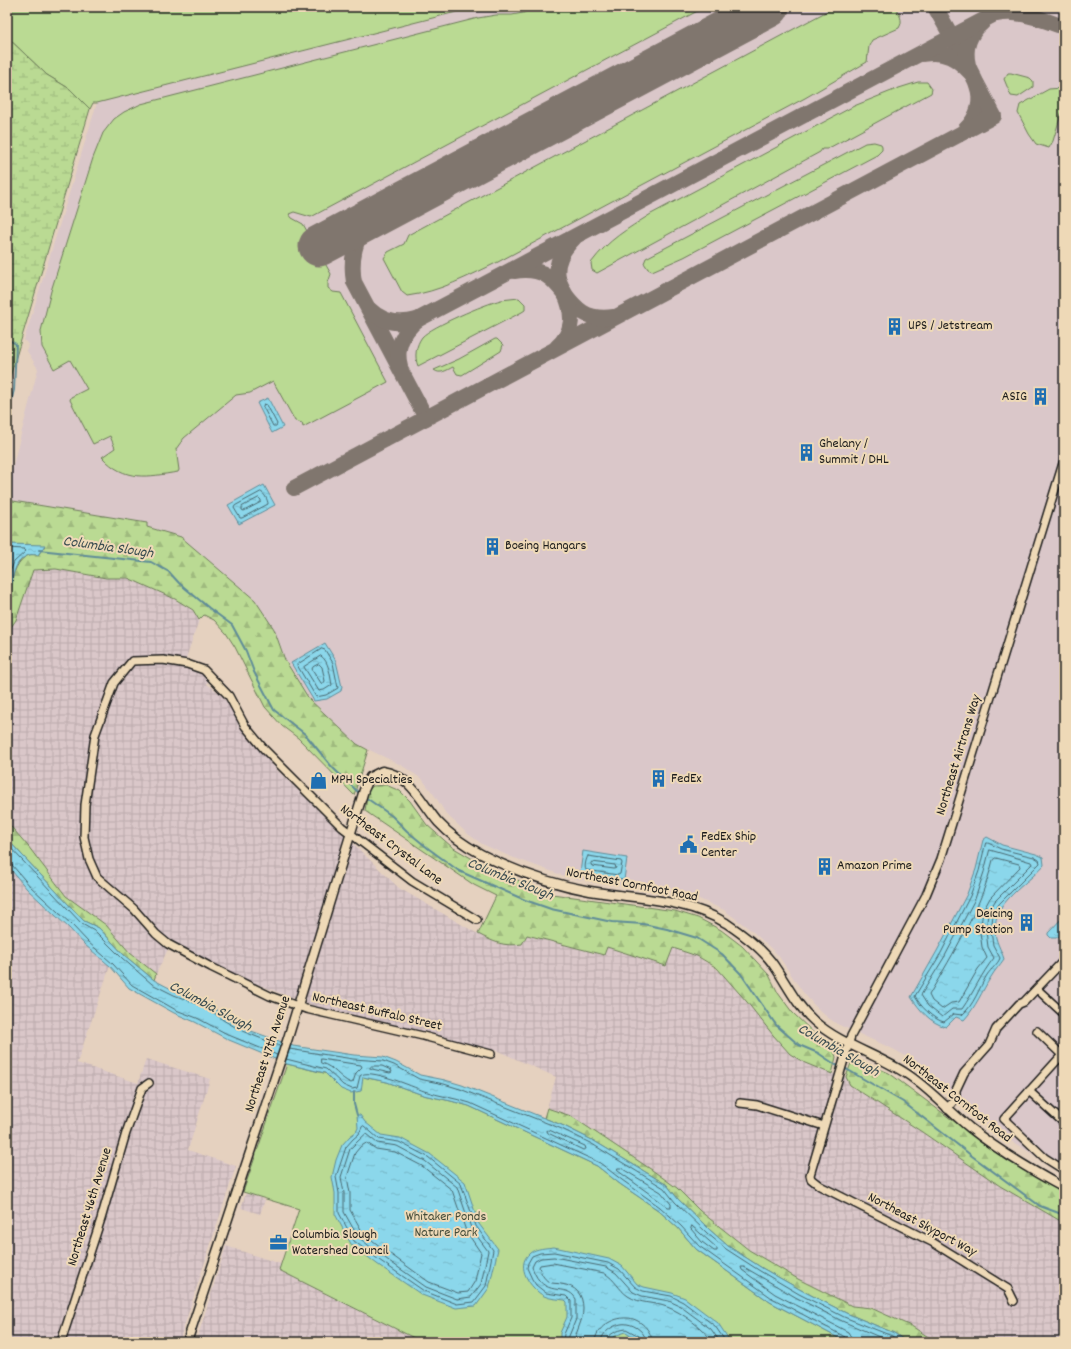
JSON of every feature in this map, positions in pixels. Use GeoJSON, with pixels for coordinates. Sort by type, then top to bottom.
{"type":"FeatureCollection","features":[{"type":"Feature","properties":{"kind":"street","name":"Northeast Airtrans Way"},"geometry":{"type":"LineString","coordinates":[[811,1179],[810,1172],[848,1044],[926,895],[941,859],[1064,460]]}},
{"type":"Feature","properties":{"kind":"street","name":"Northeast Buffalo Street"},"geometry":{"type":"LineString","coordinates":[[183,664],[163,660],[132,661],[114,683],[95,735],[85,805],[84,837],[89,859],[97,877],[134,909],[151,929],[165,942],[270,996],[298,1006],[491,1054]]}},
{"type":"Feature","properties":{"kind":"street","name":"Northeast Crystal Lane"},"geometry":{"type":"LineString","coordinates":[[183,664],[204,670],[231,698],[245,726],[264,749],[350,834],[412,881],[477,920]]}},
{"type":"Feature","properties":{"kind":"street","name":"Northeast Cornfoot Road"},"geometry":{"type":"LineString","coordinates":[[374,774],[382,771],[396,775],[405,780],[417,793],[438,822],[450,833],[479,853],[512,868],[544,880],[577,889],[681,905],[707,914],[726,923],[766,956],[775,966],[795,999],[811,1018],[831,1034],[906,1073],[947,1109],[991,1144],[1064,1188]]}},
{"type":"Feature","properties":{"kind":"street","name":"Northeast 47th Avenue"},"geometry":{"type":"LineString","coordinates":[[187,1342],[288,1038],[364,790],[367,781],[374,774]]}},
{"type":"Feature","properties":{"kind":"street"},"geometry":{"type":"LineString","coordinates":[[947,1109],[956,1098],[956,1090],[964,1073],[989,1045],[996,1029],[1064,960]]}},
{"type":"Feature","properties":{"kind":"street"},"geometry":{"type":"LineString","coordinates":[[1037,989],[1064,1014]]}},
{"type":"Feature","properties":{"kind":"street"},"geometry":{"type":"LineString","coordinates":[[1037,1032],[1063,1056],[1004,1119],[1045,1158],[1064,1170]]}},
{"type":"Feature","properties":{"kind":"street","name":"Northeast 46th Avenue"},"geometry":{"type":"LineString","coordinates":[[61,1342],[101,1219],[126,1133],[142,1088],[149,1083]]}},
{"type":"Feature","properties":{"kind":"street"},"geometry":{"type":"LineString","coordinates":[[1029,1091],[1064,1123]]}},
{"type":"Feature","properties":{"kind":"street"},"geometry":{"type":"LineString","coordinates":[[740,1103],[756,1106],[824,1126]]}},
{"type":"Feature","properties":{"kind":"street","name":"Northeast Skyport Way"},"geometry":{"type":"LineString","coordinates":[[811,1179],[820,1186],[932,1242],[1008,1288],[1014,1301]]}},
{"type":"Feature","properties":{"kind":"shaded area"},"geometry":{"type":"Polygon","coordinates":[[[476,7],[1064,7],[1064,1173],[996,1132],[964,1106],[965,1101],[909,1058],[893,1049],[837,1024],[827,1017],[802,991],[778,955],[751,930],[724,910],[697,898],[683,894],[567,877],[509,856],[482,844],[468,834],[446,814],[422,779],[401,765],[357,744],[309,699],[285,660],[274,629],[181,537],[147,527],[147,523],[7,500],[7,488],[38,369],[27,351],[28,344],[24,340],[97,103],[476,7]]]}},
{"type":"Feature","properties":{"kind":"shaded area"},"geometry":{"type":"Polygon","coordinates":[[[56,569],[106,578],[128,578],[175,599],[193,610],[199,620],[183,667],[209,677],[207,684],[222,695],[252,739],[276,769],[399,888],[478,934],[499,944],[526,935],[604,955],[606,947],[666,966],[673,948],[697,956],[721,972],[790,1054],[805,1063],[824,1071],[846,1077],[850,1085],[922,1132],[1000,1186],[1064,1223],[1064,1342],[936,1342],[913,1327],[871,1308],[852,1306],[798,1279],[749,1250],[700,1211],[677,1188],[652,1170],[571,1116],[547,1108],[556,1077],[498,1051],[316,1007],[241,978],[172,941],[156,974],[130,953],[106,925],[66,896],[28,846],[7,822],[7,633],[16,620],[33,570],[56,569]]]}},
{"type":"Feature","properties":{"kind":"shaded area"},"geometry":{"type":"Polygon","coordinates":[[[7,865],[27,889],[85,945],[110,966],[77,1063],[138,1083],[146,1059],[210,1079],[188,1150],[236,1166],[179,1342],[7,1342],[7,865]]]}},
{"type":"Feature","properties":{"kind":"shaded area"},"geometry":{"type":"Polygon","coordinates":[[[246,1193],[265,1200],[260,1214],[241,1208],[246,1193]]]}},
{"type":"Feature","properties":{"kind":"shaded area"},"geometry":{"type":"Polygon","coordinates":[[[226,1246],[281,1264],[279,1270],[422,1342],[196,1342],[226,1246]]]}},
{"type":"Feature","properties":{"kind":"green space"},"geometry":{"type":"Polygon","coordinates":[[[7,7],[476,7],[93,103],[90,109],[70,89],[47,75],[7,37],[7,7]]]}},
{"type":"Feature","properties":{"kind":"green space"},"geometry":{"type":"Polygon","coordinates":[[[536,7],[705,7],[311,217],[294,212],[289,214],[292,218],[303,224],[331,274],[328,288],[333,292],[341,293],[388,382],[303,427],[302,423],[295,421],[273,381],[250,393],[236,395],[184,438],[176,449],[178,472],[137,476],[119,471],[102,457],[115,448],[110,436],[93,444],[70,400],[71,397],[87,389],[70,360],[54,369],[42,347],[41,331],[51,291],[93,158],[103,133],[114,119],[124,112],[141,104],[478,18],[523,13],[536,7]]]}},
{"type":"Feature","properties":{"kind":"green space"},"geometry":{"type":"Polygon","coordinates":[[[835,7],[895,7],[901,22],[899,28],[872,40],[869,46],[867,62],[805,98],[476,273],[431,291],[407,296],[402,292],[384,258],[388,252],[404,244],[408,235],[835,7]]]}},
{"type":"Feature","properties":{"kind":"green space"},"geometry":{"type":"Polygon","coordinates":[[[7,37],[47,75],[70,89],[90,109],[7,387],[7,37]]]}},
{"type":"Feature","properties":{"kind":"green space"},"geometry":{"type":"Polygon","coordinates":[[[1008,73],[1030,78],[1033,81],[1033,87],[1018,97],[1011,96],[1004,79],[1008,73]]]}},
{"type":"Feature","properties":{"kind":"green space"},"geometry":{"type":"Polygon","coordinates":[[[918,82],[927,82],[932,89],[931,93],[827,149],[822,149],[820,152],[597,273],[592,270],[591,263],[604,247],[651,214],[854,106],[918,82]]]}},
{"type":"Feature","properties":{"kind":"green space"},"geometry":{"type":"Polygon","coordinates":[[[1064,88],[1064,104],[1053,141],[1049,148],[1036,144],[1018,113],[1020,105],[1049,89],[1064,88]]]}},
{"type":"Feature","properties":{"kind":"green space"},"geometry":{"type":"Polygon","coordinates":[[[874,142],[881,144],[882,146],[882,150],[877,155],[684,257],[652,271],[648,269],[644,263],[646,258],[865,143],[874,142]]]}},
{"type":"Feature","properties":{"kind":"green space"},"geometry":{"type":"Polygon","coordinates":[[[519,298],[525,304],[525,310],[418,366],[416,359],[417,347],[422,337],[428,332],[459,316],[483,306],[501,300],[519,298]]]}},
{"type":"Feature","properties":{"kind":"green space"},"geometry":{"type":"Polygon","coordinates":[[[495,339],[503,345],[501,351],[462,375],[457,374],[453,367],[441,372],[434,370],[459,359],[495,339]]]}},
{"type":"Feature","properties":{"kind":"green space"},"geometry":{"type":"Polygon","coordinates":[[[7,500],[147,523],[147,527],[181,537],[255,600],[274,629],[285,660],[309,699],[357,744],[368,750],[354,795],[298,738],[282,726],[265,707],[235,647],[226,633],[214,620],[204,615],[199,620],[193,610],[175,599],[128,578],[106,578],[56,569],[33,570],[16,620],[7,633],[8,602],[12,578],[16,568],[22,560],[30,555],[38,555],[45,546],[7,544],[7,500]]]}},
{"type":"Feature","properties":{"kind":"green space"},"geometry":{"type":"Polygon","coordinates":[[[386,785],[400,791],[410,801],[427,825],[452,847],[490,869],[552,894],[675,911],[698,918],[721,930],[742,946],[769,975],[778,993],[792,1012],[820,1039],[833,1048],[836,1057],[832,1074],[805,1063],[790,1054],[717,968],[697,956],[673,948],[666,966],[607,947],[604,955],[527,935],[522,944],[509,945],[494,941],[478,934],[496,896],[474,885],[365,811],[368,790],[373,786],[386,785]]]}},
{"type":"Feature","properties":{"kind":"green space"},"geometry":{"type":"Polygon","coordinates":[[[7,822],[28,846],[66,896],[106,925],[130,953],[156,974],[154,980],[124,955],[99,928],[84,921],[7,839],[7,822]]]}},
{"type":"Feature","properties":{"kind":"green space"},"geometry":{"type":"Polygon","coordinates":[[[855,1061],[863,1062],[889,1073],[1006,1160],[1064,1193],[1064,1223],[1000,1186],[922,1132],[850,1085],[846,1077],[851,1063],[855,1061]]]}},
{"type":"Feature","properties":{"kind":"green space","name":"Whitaker Ponds Nature Park"},"geometry":{"type":"Polygon","coordinates":[[[287,1064],[340,1077],[363,1077],[387,1082],[423,1095],[469,1106],[597,1166],[658,1210],[678,1228],[696,1249],[770,1302],[846,1342],[422,1342],[279,1270],[299,1209],[243,1192],[287,1064]]]}},
{"type":"Feature","properties":{"kind":"green space"},"geometry":{"type":"Polygon","coordinates":[[[547,1108],[571,1116],[652,1170],[677,1188],[700,1211],[749,1250],[798,1279],[852,1306],[871,1308],[913,1327],[936,1342],[907,1342],[894,1333],[846,1313],[762,1268],[728,1246],[678,1199],[667,1185],[594,1141],[544,1118],[547,1108]]]}},
{"type":"Feature","properties":{"kind":"water"},"geometry":{"type":"Polygon","coordinates":[[[268,398],[283,427],[272,433],[257,403],[268,398]]]}},
{"type":"Feature","properties":{"kind":"water"},"geometry":{"type":"Polygon","coordinates":[[[264,485],[275,505],[239,524],[228,505],[264,485]]]}},
{"type":"Feature","properties":{"kind":"water"},"geometry":{"type":"Polygon","coordinates":[[[7,544],[45,545],[38,555],[29,555],[22,559],[18,564],[15,570],[7,606],[7,544]]]}},
{"type":"Feature","properties":{"kind":"water"},"geometry":{"type":"Polygon","coordinates":[[[325,643],[336,661],[342,687],[341,691],[327,699],[314,701],[291,663],[325,643]]]}},
{"type":"Feature","properties":{"kind":"water"},"geometry":{"type":"Polygon","coordinates":[[[987,837],[1002,845],[1043,857],[1044,865],[1013,894],[1000,910],[996,920],[995,934],[1004,959],[964,1020],[956,1017],[946,1027],[930,1019],[911,997],[967,894],[976,869],[983,840],[987,837]]]}},
{"type":"Feature","properties":{"kind":"water"},"geometry":{"type":"Polygon","coordinates":[[[7,839],[84,921],[99,928],[124,955],[154,980],[175,991],[210,1005],[225,1017],[243,1028],[293,1046],[354,1055],[383,1057],[420,1075],[462,1085],[564,1126],[594,1141],[667,1185],[678,1199],[728,1246],[762,1268],[846,1313],[894,1333],[907,1342],[846,1342],[770,1302],[696,1249],[678,1228],[658,1210],[597,1166],[469,1106],[423,1095],[387,1082],[363,1077],[361,1091],[351,1093],[341,1089],[325,1073],[287,1064],[229,1040],[174,1013],[129,988],[110,966],[85,945],[27,889],[7,865],[7,839]]]}},
{"type":"Feature","properties":{"kind":"water"},"geometry":{"type":"Polygon","coordinates":[[[583,851],[627,858],[624,880],[580,873],[583,851]]]}},
{"type":"Feature","properties":{"kind":"water"},"geometry":{"type":"Polygon","coordinates":[[[1064,916],[1064,934],[1056,938],[1051,938],[1048,933],[1064,916]]]}},
{"type":"Feature","properties":{"kind":"water"},"geometry":{"type":"Polygon","coordinates":[[[357,1115],[360,1115],[365,1122],[381,1135],[400,1138],[430,1154],[465,1182],[479,1224],[498,1249],[489,1288],[476,1306],[456,1308],[422,1295],[351,1244],[335,1214],[335,1193],[332,1177],[336,1160],[342,1145],[356,1132],[358,1128],[357,1115]]]}},
{"type":"Feature","properties":{"kind":"water"},"geometry":{"type":"Polygon","coordinates":[[[554,1247],[609,1259],[622,1266],[637,1284],[685,1298],[718,1323],[728,1338],[733,1342],[638,1342],[626,1332],[617,1335],[607,1342],[560,1342],[560,1333],[567,1317],[567,1302],[565,1300],[546,1297],[539,1293],[526,1277],[524,1270],[525,1258],[532,1251],[554,1247]]]}},
{"type":"Feature","properties":{"kind":"waterway"},"geometry":{"type":"LineString","coordinates":[[7,339],[16,344],[14,390],[7,416]]}},
{"type":"Feature","properties":{"kind":"waterway","name":"Columbia Slough"},"geometry":{"type":"LineString","coordinates":[[39,550],[151,562],[169,572],[179,583],[232,625],[274,710],[305,734],[332,767],[360,794]]}},
{"type":"Feature","properties":{"kind":"waterway","name":"Columbia Slough"},"geometry":{"type":"LineString","coordinates":[[365,797],[392,816],[407,831],[459,871],[525,900],[551,909],[612,922],[643,924],[697,938],[722,954],[741,974],[776,1025],[799,1045],[818,1053],[836,1065],[848,1070],[903,1102],[972,1156],[1040,1206],[1064,1215]]}},
{"type":"Feature","properties":{"kind":"waterway"},"geometry":{"type":"LineString","coordinates":[[354,1092],[354,1104],[357,1115]]}},
{"type":"Feature","properties":{"kind":"taxiway"},"geometry":{"type":"LineString","coordinates":[[935,7],[957,46]]}},
{"type":"Feature","properties":{"kind":"taxiway"},"geometry":{"type":"LineString","coordinates":[[369,309],[374,314],[392,322],[410,322],[417,320],[1008,7]]}},
{"type":"Feature","properties":{"kind":"taxiway"},"geometry":{"type":"LineString","coordinates":[[997,14],[1023,14],[1064,27]]}},
{"type":"Feature","properties":{"kind":"taxiway"},"geometry":{"type":"LineString","coordinates":[[965,130],[976,115],[979,104],[979,91],[968,65],[967,48],[971,37],[982,23]]}},
{"type":"Feature","properties":{"kind":"taxiway"},"geometry":{"type":"LineString","coordinates":[[923,54],[938,53],[950,56],[961,63],[971,73]]}},
{"type":"Feature","properties":{"kind":"taxiway"},"geometry":{"type":"LineString","coordinates":[[368,220],[357,242],[353,257],[354,282],[426,418],[994,116],[977,84]]}},
{"type":"Feature","properties":{"kind":"taxiway"},"geometry":{"type":"LineString","coordinates":[[557,347],[567,335],[571,322],[568,301],[557,271],[561,256],[574,238]]}},
{"type":"Feature","properties":{"kind":"taxiway"},"geometry":{"type":"LineString","coordinates":[[514,271],[533,270],[546,275],[582,312],[596,317],[614,317]]}},
{"type":"Feature","properties":{"kind":"taxiway"},"geometry":{"type":"LineString","coordinates":[[400,366],[399,347],[401,341],[404,335],[417,320]]}},
{"type":"Feature","properties":{"kind":"taxiway"},"geometry":{"type":"LineString","coordinates":[[294,488],[426,418]]}},
{"type":"Feature","properties":{"kind":"runway"},"geometry":{"type":"LineString","coordinates":[[319,246],[769,7]]}},
{"type":"Feature","properties":{"kind":"place","name":"UPS / Jetstream"},"geometry":{"type":"Point","coordinates":[895,326]}},
{"type":"Feature","properties":{"kind":"place","name":"ASIG"},"geometry":{"type":"Point","coordinates":[1040,397]}},
{"type":"Feature","properties":{"kind":"place","name":"Ghelany / Summit / DHL"},"geometry":{"type":"Point","coordinates":[806,452]}},
{"type":"Feature","properties":{"kind":"place","name":"Boeing Hangars"},"geometry":{"type":"Point","coordinates":[492,546]}},
{"type":"Feature","properties":{"kind":"place","name":"FedEx"},"geometry":{"type":"Point","coordinates":[658,779]}},
{"type":"Feature","properties":{"kind":"place","name":"MPH Specialties"},"geometry":{"type":"Point","coordinates":[318,780]}},
{"type":"Feature","properties":{"kind":"place","name":"FedEx Ship Center"},"geometry":{"type":"Point","coordinates":[688,845]}},
{"type":"Feature","properties":{"kind":"place","name":"Amazon Prime"},"geometry":{"type":"Point","coordinates":[824,866]}},
{"type":"Feature","properties":{"kind":"place","name":"Deicing Pump Station"},"geometry":{"type":"Point","coordinates":[1026,922]}},
{"type":"Feature","properties":{"kind":"place","name":"Columbia Slough Watershed Council"},"geometry":{"type":"Point","coordinates":[279,1243]}}]}
